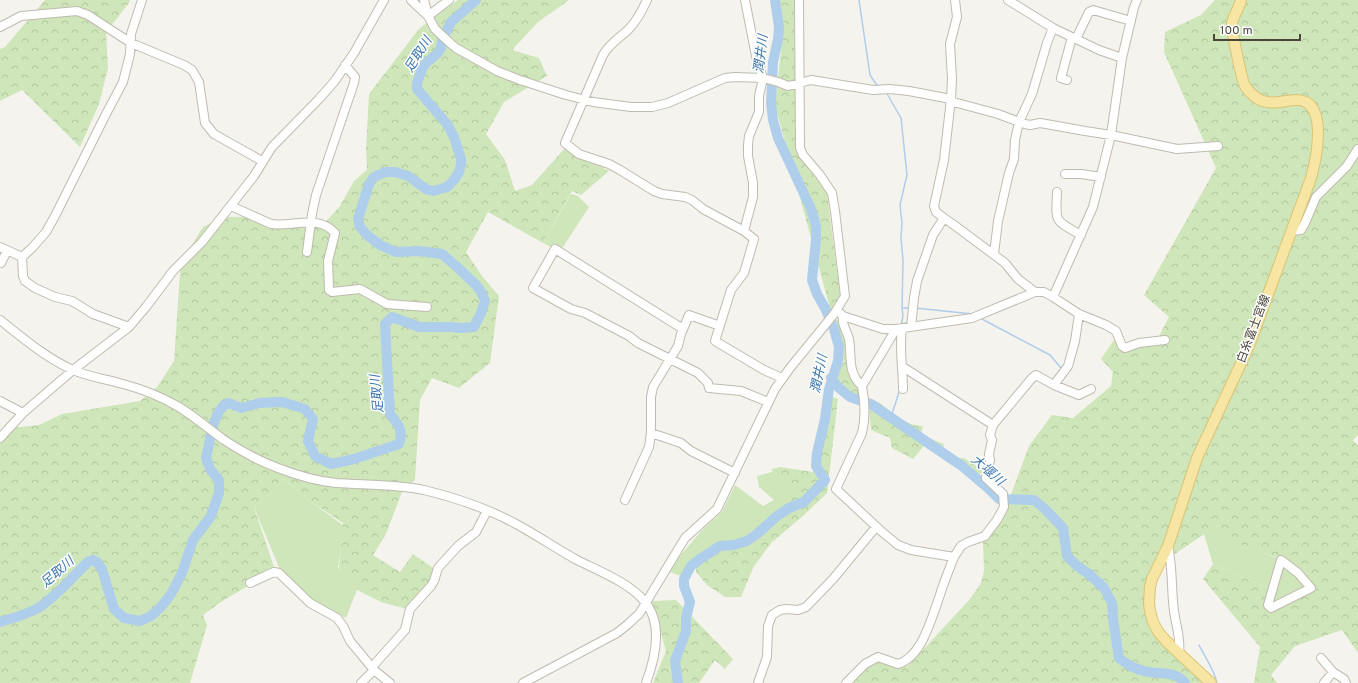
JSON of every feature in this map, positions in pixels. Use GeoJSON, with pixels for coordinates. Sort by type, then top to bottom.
{"type":"FeatureCollection","features":[{"type":"Feature","properties":{"kind":"main road","name":"白糸富士宮線"},"geometry":{"type":"LineString","coordinates":[[1211,683],[1159,633],[1153,622],[1149,603],[1152,579],[1168,546],[1197,458],[1250,346],[1315,163],[1318,126],[1317,117],[1313,109],[1307,103],[1300,100],[1266,102],[1250,93],[1244,84],[1233,37],[1232,24],[1241,0]]}},
{"type":"Feature","properties":{"kind":"street"},"geometry":{"type":"LineString","coordinates":[[128,327],[93,314],[72,301],[55,297],[35,288],[25,281],[23,276],[22,257],[46,232],[56,216],[105,116],[124,82],[129,60],[131,34],[142,0]]}},
{"type":"Feature","properties":{"kind":"street"},"geometry":{"type":"LineString","coordinates":[[0,438],[23,413],[73,370],[128,327],[146,307],[173,271],[202,242],[232,206],[254,176],[262,161],[280,138],[307,112],[334,82],[354,53],[384,0]]}},
{"type":"Feature","properties":{"kind":"street"},"geometry":{"type":"LineString","coordinates":[[411,0],[428,16]]}},
{"type":"Feature","properties":{"kind":"street"},"geometry":{"type":"LineString","coordinates":[[424,0],[428,16],[435,29],[456,48],[497,71],[520,80],[583,99],[631,107],[652,107],[668,103],[724,78],[735,77],[765,79],[788,86],[811,80],[873,90],[896,89],[951,100],[998,114],[1030,126],[1040,123],[1085,132],[1111,135],[1178,149],[1218,146]]}},
{"type":"Feature","properties":{"kind":"street"},"geometry":{"type":"LineString","coordinates":[[428,16],[449,0]]}},
{"type":"Feature","properties":{"kind":"street"},"geometry":{"type":"LineString","coordinates":[[647,0],[638,18],[628,29],[609,45],[583,99],[565,143],[579,154],[620,170],[654,191],[662,194],[685,197],[692,200],[703,209],[744,231],[754,239],[744,273],[731,290],[715,341],[764,370],[782,378]]}},
{"type":"Feature","properties":{"kind":"street"},"geometry":{"type":"LineString","coordinates":[[744,231],[753,197],[753,183],[748,156],[749,136],[759,112],[759,96],[765,79],[756,56],[746,0]]}},
{"type":"Feature","properties":{"kind":"street"},"geometry":{"type":"LineString","coordinates":[[523,683],[617,633],[639,614],[685,538],[717,509],[768,402],[782,378],[820,330],[838,313],[845,296],[832,193],[820,175],[803,155],[800,148],[799,0]]}},
{"type":"Feature","properties":{"kind":"street"},"geometry":{"type":"LineString","coordinates":[[955,0],[957,17],[950,44],[952,66],[951,100],[944,160],[934,206],[936,212],[994,254],[1005,263],[1018,279],[1035,292]]}},
{"type":"Feature","properties":{"kind":"street"},"geometry":{"type":"LineString","coordinates":[[1008,0],[1053,28],[1099,50],[1122,58]]}},
{"type":"Feature","properties":{"kind":"street"},"geometry":{"type":"LineString","coordinates":[[1053,296],[1093,207],[1111,135],[1122,58],[1138,0]]}},
{"type":"Feature","properties":{"kind":"street"},"geometry":{"type":"LineString","coordinates":[[1067,80],[1061,78],[1074,38],[1089,12],[1093,10],[1131,21]]}},
{"type":"Feature","properties":{"kind":"street"},"geometry":{"type":"LineString","coordinates":[[0,27],[21,16],[77,11],[88,15],[131,43],[184,65],[192,70],[199,82],[205,123],[214,134],[262,161]]}},
{"type":"Feature","properties":{"kind":"street"},"geometry":{"type":"LineString","coordinates":[[994,254],[998,222],[1014,159],[1015,140],[1019,122],[1032,94],[1053,28]]}},
{"type":"Feature","properties":{"kind":"street"},"geometry":{"type":"LineString","coordinates":[[307,252],[316,196],[354,84],[355,77],[345,65]]}},
{"type":"Feature","properties":{"kind":"street"},"geometry":{"type":"LineString","coordinates":[[1291,231],[1301,230],[1316,197],[1347,166],[1358,149]]}},
{"type":"Feature","properties":{"kind":"street"},"geometry":{"type":"LineString","coordinates":[[1065,174],[1081,174],[1101,177]]}},
{"type":"Feature","properties":{"kind":"street"},"geometry":{"type":"LineString","coordinates":[[1057,192],[1056,217],[1059,223],[1081,235]]}},
{"type":"Feature","properties":{"kind":"street"},"geometry":{"type":"LineString","coordinates":[[232,206],[271,224],[278,225],[311,222],[319,223],[330,228],[335,233],[328,261],[329,290],[332,292],[360,289],[387,304],[427,306]]}},
{"type":"Feature","properties":{"kind":"street"},"geometry":{"type":"LineString","coordinates":[[911,327],[917,281],[933,235],[944,218]]}},
{"type":"Feature","properties":{"kind":"street"},"geometry":{"type":"LineString","coordinates":[[1,263],[3,249],[22,257]]}},
{"type":"Feature","properties":{"kind":"street"},"geometry":{"type":"LineString","coordinates":[[683,329],[555,249],[533,288],[571,309],[585,313],[597,319],[629,336],[638,343],[698,373],[708,383],[709,388],[740,391],[768,402]]}},
{"type":"Feature","properties":{"kind":"street"},"geometry":{"type":"LineString","coordinates":[[838,313],[883,329],[899,329],[972,318],[1035,292],[1044,292],[1053,296],[1079,314],[1106,325],[1116,331],[1122,346],[1125,348],[1165,340]]}},
{"type":"Feature","properties":{"kind":"street"},"geometry":{"type":"LineString","coordinates":[[838,313],[849,339],[852,370],[862,389],[865,408],[864,424],[860,438],[836,489],[876,527],[898,545],[911,550],[954,557]]}},
{"type":"Feature","properties":{"kind":"street"},"geometry":{"type":"LineString","coordinates":[[1054,385],[1068,366],[1075,341],[1079,314]]}},
{"type":"Feature","properties":{"kind":"street"},"geometry":{"type":"LineString","coordinates":[[625,500],[649,447],[651,433],[651,396],[653,388],[678,346],[689,315],[720,326]]}},
{"type":"Feature","properties":{"kind":"street"},"geometry":{"type":"LineString","coordinates":[[0,320],[33,347],[73,370],[99,379],[124,384],[179,407],[225,441],[250,456],[277,468],[304,477],[334,482],[412,488],[452,498],[487,511],[518,525],[570,556],[629,588],[646,603],[654,621],[656,634],[655,658],[646,683]]}},
{"type":"Feature","properties":{"kind":"street"},"geometry":{"type":"LineString","coordinates":[[899,329],[900,354],[903,368],[903,389]]}},
{"type":"Feature","properties":{"kind":"street"},"geometry":{"type":"LineString","coordinates":[[862,389],[899,329]]}},
{"type":"Feature","properties":{"kind":"street"},"geometry":{"type":"LineString","coordinates":[[903,368],[993,425]]}},
{"type":"Feature","properties":{"kind":"street"},"geometry":{"type":"LineString","coordinates":[[846,683],[865,664],[878,658],[898,664],[908,659],[913,654],[924,637],[954,557],[961,546],[985,536],[997,520],[1004,505],[1003,494],[986,478],[992,440],[990,435],[993,425],[1032,378],[1036,375],[1054,385],[1079,395],[1091,389]]}},
{"type":"Feature","properties":{"kind":"street"},"geometry":{"type":"LineString","coordinates":[[0,401],[23,413]]}},
{"type":"Feature","properties":{"kind":"street"},"geometry":{"type":"LineString","coordinates":[[651,433],[681,443],[691,451],[735,473]]}},
{"type":"Feature","properties":{"kind":"street"},"geometry":{"type":"LineString","coordinates":[[361,683],[405,630],[410,608],[431,586],[438,568],[458,546],[476,532],[487,511]]}},
{"type":"Feature","properties":{"kind":"street"},"geometry":{"type":"LineString","coordinates":[[758,683],[767,657],[768,626],[772,615],[780,610],[798,610],[806,608],[833,579],[876,527]]}},
{"type":"Feature","properties":{"kind":"street"},"geometry":{"type":"LineString","coordinates":[[1168,546],[1171,561],[1174,610],[1180,642],[1179,653]]}},
{"type":"Feature","properties":{"kind":"street"},"geometry":{"type":"LineString","coordinates":[[1281,560],[1298,573],[1311,588],[1271,608],[1268,605],[1281,560]]}},
{"type":"Feature","properties":{"kind":"street"},"geometry":{"type":"LineString","coordinates":[[250,583],[274,572],[279,573],[310,603],[337,618],[344,626],[350,641],[373,668],[390,683]]}},
{"type":"Feature","properties":{"kind":"street"},"geometry":{"type":"LineString","coordinates":[[1321,658],[1333,672],[1344,679],[1346,683]]}},
{"type":"Feature","properties":{"kind":"street"},"geometry":{"type":"LineString","coordinates":[[1324,683],[1333,672]]}},
{"type":"Feature","properties":{"kind":"green space"},"geometry":{"type":"Polygon","coordinates":[[[45,0],[130,0],[106,32],[108,68],[99,104],[80,147],[22,90],[0,101],[0,49],[5,47],[45,0]]]}},
{"type":"Feature","properties":{"kind":"green space"},"geometry":{"type":"Polygon","coordinates":[[[458,0],[569,0],[538,22],[512,50],[539,58],[547,76],[504,102],[486,134],[505,160],[515,191],[532,185],[565,148],[609,171],[581,195],[572,191],[543,243],[488,212],[466,252],[482,276],[499,296],[490,363],[459,388],[432,378],[420,400],[415,479],[402,492],[385,536],[373,555],[400,572],[413,554],[433,568],[433,579],[407,609],[381,602],[359,591],[339,568],[343,523],[310,501],[284,479],[254,507],[275,570],[224,600],[203,615],[207,625],[190,683],[0,683],[0,442],[12,428],[39,425],[62,414],[140,401],[157,387],[174,361],[180,273],[185,256],[203,227],[224,217],[255,217],[292,226],[323,225],[340,206],[354,181],[367,170],[366,150],[369,94],[419,29],[458,0]]]}},
{"type":"Feature","properties":{"kind":"green space"},"geometry":{"type":"Polygon","coordinates":[[[774,0],[794,0],[797,153],[827,193],[840,295],[831,312],[775,105],[782,41],[774,0]]]}},
{"type":"Feature","properties":{"kind":"green space"},"geometry":{"type":"Polygon","coordinates":[[[1215,0],[1358,0],[1358,435],[1353,440],[1358,446],[1358,653],[1342,630],[1295,646],[1271,675],[1277,683],[1254,683],[1260,647],[1203,579],[1213,564],[1268,588],[1270,610],[1313,590],[1284,560],[1231,541],[1210,530],[1153,569],[1147,619],[1205,683],[848,683],[881,653],[907,667],[970,599],[981,583],[984,571],[983,540],[1007,501],[1023,500],[1010,497],[1029,446],[1052,415],[1073,418],[1111,386],[1113,372],[1101,359],[1114,340],[1124,350],[1155,344],[1169,317],[1144,295],[1216,168],[1164,52],[1165,32],[1201,15],[1215,0]]]}},
{"type":"Feature","properties":{"kind":"green space"},"geometry":{"type":"Polygon","coordinates":[[[571,194],[578,196],[589,207],[563,247],[555,249],[543,243],[571,194]]]}},
{"type":"Feature","properties":{"kind":"green space"},"geometry":{"type":"Polygon","coordinates":[[[833,318],[840,322],[849,349],[847,370],[857,385],[862,401],[858,405],[850,402],[838,392],[833,385],[836,374],[844,362],[833,318]]]}},
{"type":"Feature","properties":{"kind":"green space"},"geometry":{"type":"Polygon","coordinates":[[[828,395],[838,399],[827,493],[803,516],[772,542],[754,566],[741,597],[725,597],[707,585],[696,572],[696,562],[715,544],[732,544],[747,537],[772,518],[791,500],[791,492],[772,473],[772,469],[780,467],[813,472],[817,437],[828,395]]]}},
{"type":"Feature","properties":{"kind":"green space"},"geometry":{"type":"Polygon","coordinates":[[[879,402],[894,415],[904,421],[910,424],[923,426],[921,435],[944,444],[943,448],[959,458],[964,458],[983,470],[981,474],[967,472],[924,446],[913,459],[892,448],[890,438],[871,430],[869,411],[875,408],[879,402]]]}},
{"type":"Feature","properties":{"kind":"green space"},"geometry":{"type":"Polygon","coordinates":[[[772,472],[791,488],[791,500],[756,535],[698,560],[681,576],[670,572],[679,557],[703,529],[722,512],[735,485],[763,506],[774,500],[759,487],[757,476],[772,472]]]}},
{"type":"Feature","properties":{"kind":"green space"},"geometry":{"type":"Polygon","coordinates":[[[284,479],[310,501],[344,526],[338,568],[351,578],[358,587],[346,618],[309,598],[280,570],[254,507],[284,479]]]}},
{"type":"Feature","properties":{"kind":"green space"},"geometry":{"type":"Polygon","coordinates":[[[1210,530],[1281,560],[1314,590],[1270,610],[1268,588],[1213,564],[1204,534],[1210,530]]]}},
{"type":"Feature","properties":{"kind":"green space"},"geometry":{"type":"Polygon","coordinates":[[[676,600],[733,659],[725,669],[715,660],[699,683],[653,683],[666,651],[652,601],[676,600]]]}},
{"type":"Feature","properties":{"kind":"waterway","name":"足取川"},"geometry":{"type":"LineString","coordinates":[[0,622],[29,613],[38,608],[57,593],[88,562],[93,560],[97,562],[102,569],[114,609],[124,618],[140,621],[151,616],[160,608],[171,594],[182,573],[193,540],[211,516],[219,493],[219,480],[210,469],[206,458],[213,425],[218,413],[224,405],[229,403],[241,408],[259,403],[282,402],[305,409],[313,419],[308,441],[315,456],[331,464],[354,459],[399,444],[401,435],[398,424],[390,414],[385,324],[392,317],[419,327],[474,327],[485,301],[476,285],[442,254],[419,251],[396,252],[380,245],[367,235],[360,227],[358,219],[369,184],[374,177],[385,172],[395,172],[408,176],[426,189],[433,191],[447,187],[459,172],[461,159],[454,137],[447,124],[417,89],[417,83],[426,63],[438,53],[441,48],[442,40],[451,22],[476,0]]}},
{"type":"Feature","properties":{"kind":"waterway","name":"潤井川"},"geometry":{"type":"LineString","coordinates":[[678,683],[675,661],[686,631],[686,618],[690,602],[684,586],[684,579],[691,566],[720,546],[734,545],[747,541],[777,516],[789,508],[804,502],[825,480],[816,466],[817,453],[825,419],[829,389],[838,361],[839,347],[834,329],[812,280],[816,226],[811,209],[778,138],[773,120],[771,103],[773,62],[779,27],[775,0]]}},
{"type":"Feature","properties":{"kind":"waterway"},"geometry":{"type":"LineString","coordinates":[[859,0],[870,75],[879,86]]}},
{"type":"Feature","properties":{"kind":"waterway"},"geometry":{"type":"LineString","coordinates":[[886,92],[901,118],[907,175],[900,205],[903,261],[903,316],[901,326]]}},
{"type":"Feature","properties":{"kind":"waterway"},"geometry":{"type":"LineString","coordinates":[[902,308],[910,308]]}},
{"type":"Feature","properties":{"kind":"waterway"},"geometry":{"type":"LineString","coordinates":[[915,308],[973,314]]}},
{"type":"Feature","properties":{"kind":"waterway"},"geometry":{"type":"LineString","coordinates":[[980,318],[1050,355],[1061,368]]}},
{"type":"Feature","properties":{"kind":"waterway","name":"大堰川"},"geometry":{"type":"LineString","coordinates":[[831,378],[839,388],[850,397],[871,404],[962,466],[999,499],[1034,500],[1045,509],[1063,528],[1067,556],[1104,588],[1112,603],[1119,658],[1137,669],[1177,676],[1185,683]]}},
{"type":"Feature","properties":{"kind":"waterway"},"geometry":{"type":"LineString","coordinates":[[891,417],[900,389]]}},
{"type":"Feature","properties":{"kind":"waterway"},"geometry":{"type":"LineString","coordinates":[[1199,645],[1212,669],[1217,683]]}}]}
